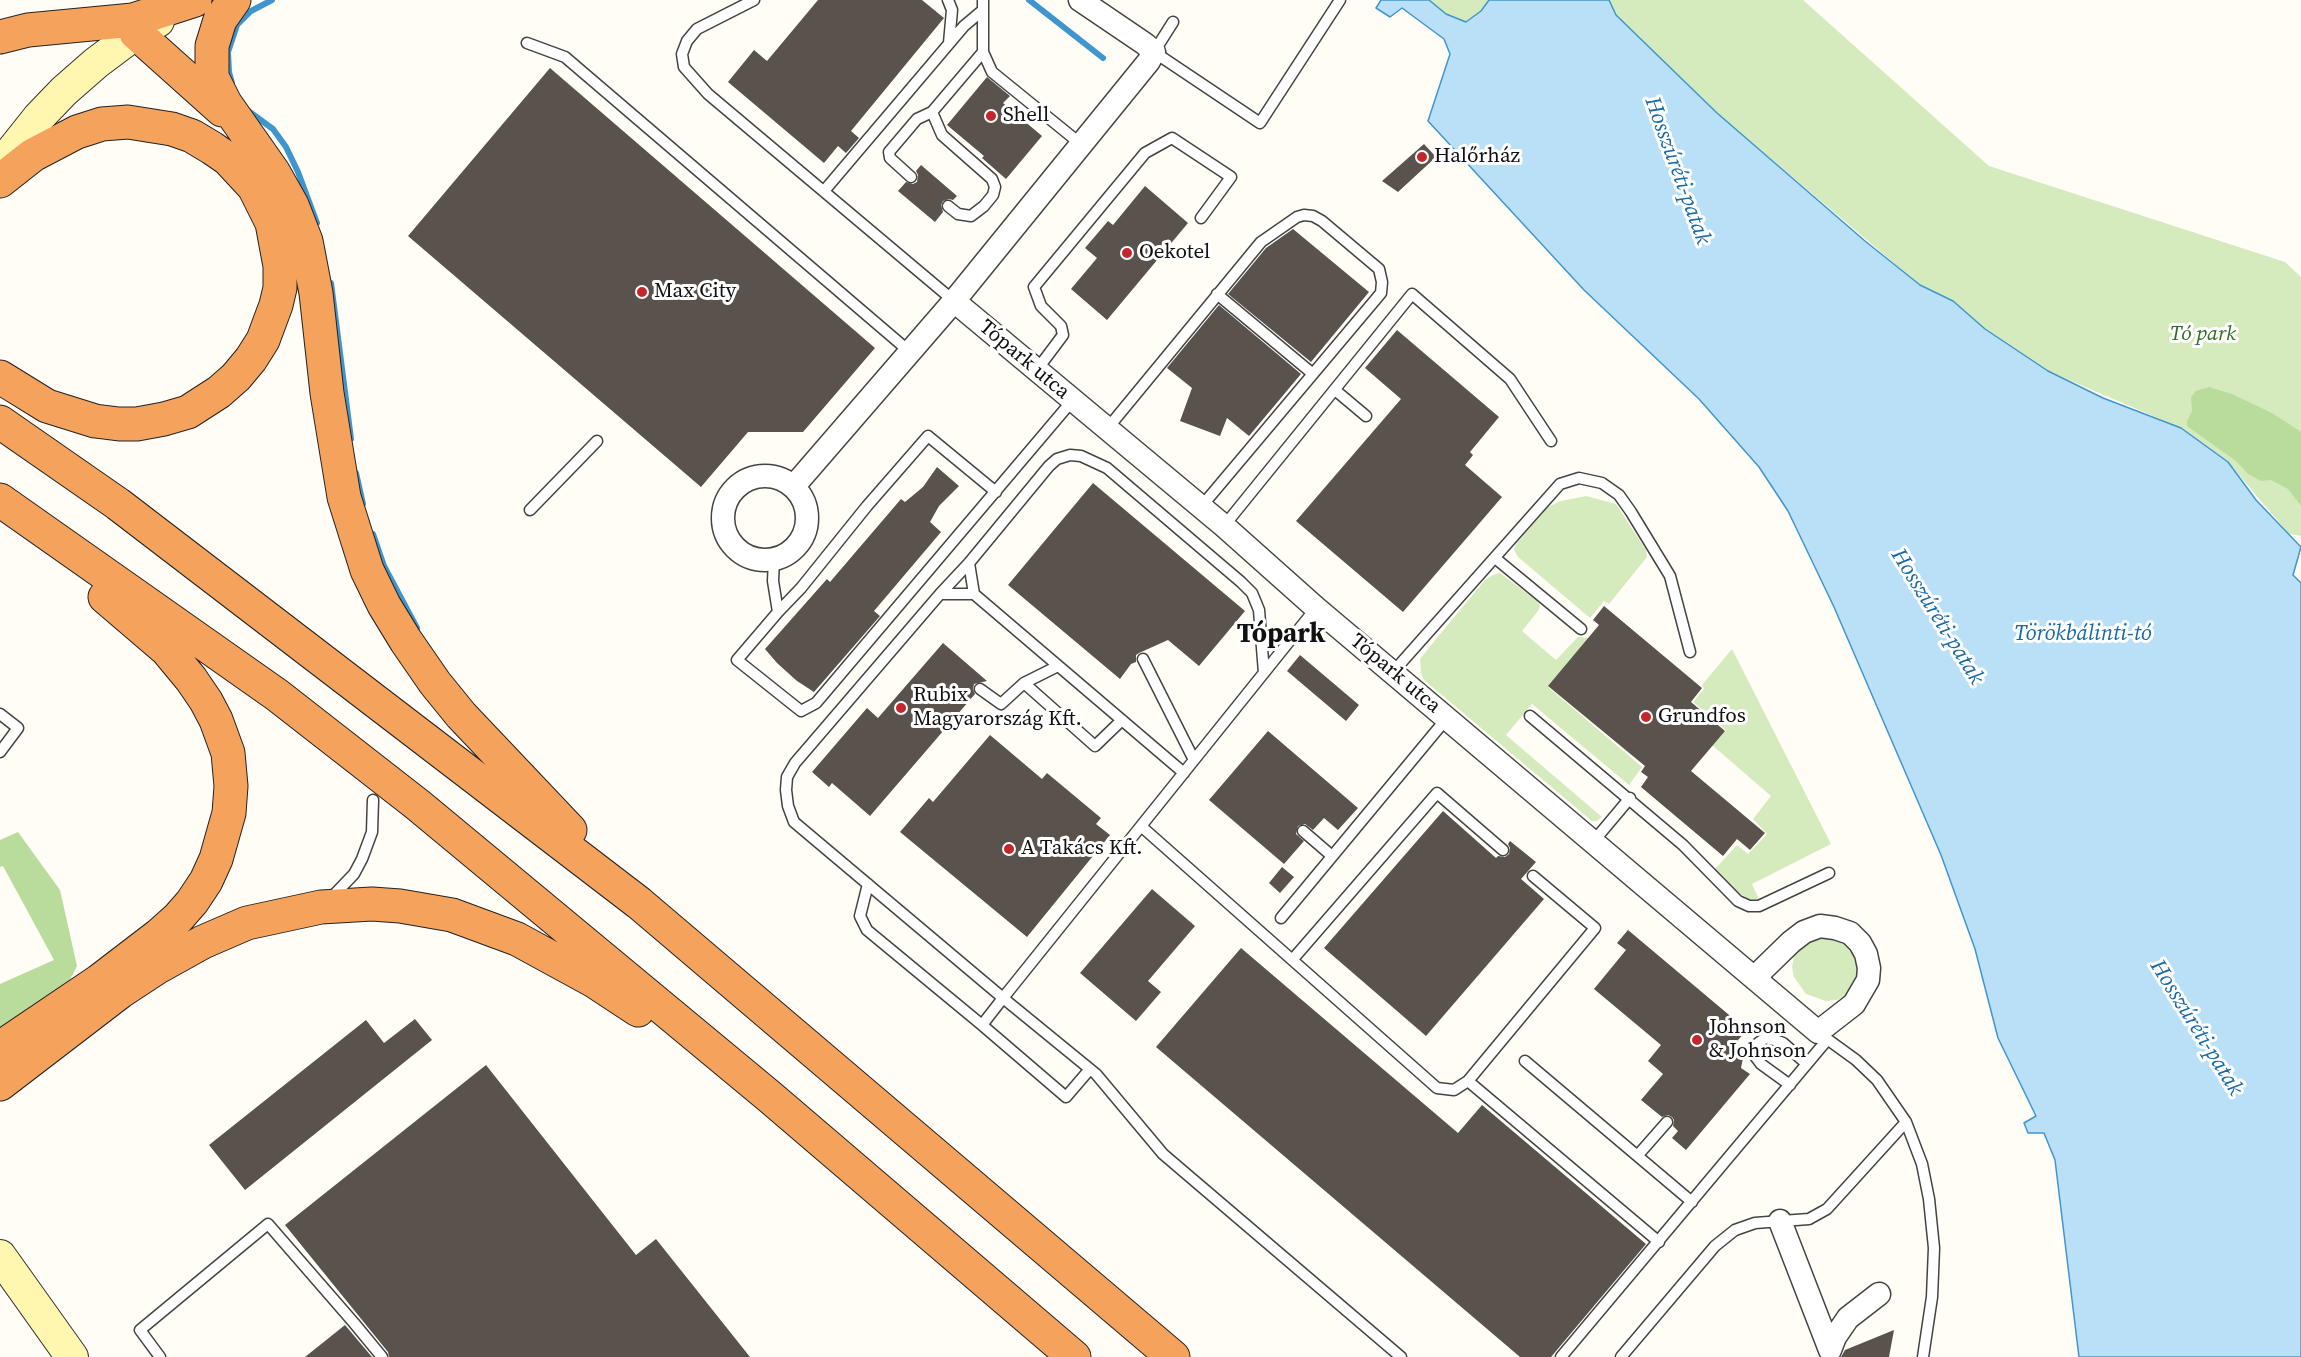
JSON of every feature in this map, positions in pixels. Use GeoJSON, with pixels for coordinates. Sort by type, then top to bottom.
{"type":"FeatureCollection","features":[{"type":"Feature","properties":{"kind":"highway"},"geometry":{"type":"LineString","coordinates":[[0,36],[28,30],[133,20],[196,0]]}},
{"type":"Feature","properties":{"kind":"highway"},"geometry":{"type":"LineString","coordinates":[[234,0],[220,20],[212,46],[210,61],[212,77],[217,90],[292,205],[306,241],[316,293],[327,393],[344,497],[356,539],[384,605],[406,641],[461,715],[639,903]]}},
{"type":"Feature","properties":{"kind":"highway"},"geometry":{"type":"LineString","coordinates":[[136,33],[239,125]]}},
{"type":"Feature","properties":{"kind":"highway"},"geometry":{"type":"LineString","coordinates":[[0,180],[53,142],[102,124],[128,122],[172,129],[192,136],[212,147],[228,159],[254,187],[272,223],[280,266],[276,305],[263,340],[236,377],[219,392],[188,412],[138,424],[95,421],[47,406],[0,377]]}},
{"type":"Feature","properties":{"kind":"highway"},"geometry":{"type":"LineString","coordinates":[[0,422],[118,504],[639,903],[1173,1357]]}},
{"type":"Feature","properties":{"kind":"highway"},"geometry":{"type":"LineString","coordinates":[[0,500],[277,694],[418,805],[770,1097],[1074,1357]]}},
{"type":"Feature","properties":{"kind":"highway"},"geometry":{"type":"LineString","coordinates":[[0,509],[167,650],[206,701],[223,736],[228,753],[231,786],[229,813],[216,859],[206,882],[192,902],[159,935],[132,957],[0,1048]]}},
{"type":"Feature","properties":{"kind":"highway"},"geometry":{"type":"LineString","coordinates":[[0,1084],[120,992],[158,967],[203,942],[247,923],[321,907],[372,904],[423,909],[452,915],[517,939],[594,981],[770,1097]]}},
{"type":"Feature","properties":{"kind":"main road"},"geometry":{"type":"LineString","coordinates":[[0,166],[39,117],[96,63],[136,33],[196,0]]}},
{"type":"Feature","properties":{"kind":"main road"},"geometry":{"type":"LineString","coordinates":[[0,1256],[72,1357]]}},
{"type":"Feature","properties":{"kind":"street"},"geometry":{"type":"LineString","coordinates":[[794,486],[954,301],[1082,145],[1154,52],[1080,0]]}},
{"type":"Feature","properties":{"kind":"street","name":"Tópark utca"},"geometry":{"type":"LineString","coordinates":[[954,301],[1224,526],[1316,608],[1823,1036]]}},
{"type":"Feature","properties":{"kind":"street"},"geometry":{"type":"LineString","coordinates":[[773,476],[794,486],[805,502],[808,520],[803,538],[791,553],[774,560],[755,560],[738,552],[726,537],[722,514],[730,492],[749,478],[773,476]]}},
{"type":"Feature","properties":{"kind":"street"},"geometry":{"type":"LineString","coordinates":[[1754,978],[1804,932],[1820,926],[1850,933],[1860,943],[1866,954],[1869,968],[1868,980],[1854,1004],[1823,1036]]}},
{"type":"Feature","properties":{"kind":"street"},"geometry":{"type":"LineString","coordinates":[[1780,1221],[1830,1350],[1835,1337],[1848,1318],[1879,1294]]}},
{"type":"Feature","properties":{"kind":"lane"},"geometry":{"type":"LineString","coordinates":[[754,0],[697,29],[687,41],[682,54],[684,67],[708,94],[954,301]]}},
{"type":"Feature","properties":{"kind":"lane"},"geometry":{"type":"LineString","coordinates":[[948,0],[952,10],[948,43]]}},
{"type":"Feature","properties":{"kind":"lane"},"geometry":{"type":"LineString","coordinates":[[1173,22],[1154,52],[1260,123],[1340,0]]}},
{"type":"Feature","properties":{"kind":"lane"},"geometry":{"type":"LineString","coordinates":[[824,191],[948,43],[983,5]]}},
{"type":"Feature","properties":{"kind":"lane"},"geometry":{"type":"LineString","coordinates":[[983,5],[983,52],[992,72],[1082,145]]}},
{"type":"Feature","properties":{"kind":"lane"},"geometry":{"type":"LineString","coordinates":[[527,43],[565,57],[910,351]]}},
{"type":"Feature","properties":{"kind":"lane"},"geometry":{"type":"LineString","coordinates":[[911,177],[890,158],[889,152],[917,119],[932,112],[983,52]]}},
{"type":"Feature","properties":{"kind":"lane"},"geometry":{"type":"LineString","coordinates":[[932,112],[942,135],[992,179],[995,187],[993,195],[984,206],[971,216],[958,214],[948,206]]}},
{"type":"Feature","properties":{"kind":"lane"},"geometry":{"type":"LineString","coordinates":[[1036,371],[1063,335],[1061,326],[1041,306],[1034,287],[1145,153],[1172,138],[1231,177],[1201,218]]}},
{"type":"Feature","properties":{"kind":"lane"},"geometry":{"type":"LineString","coordinates":[[1107,429],[1261,242],[1304,215],[1322,221],[1379,269],[1382,282],[1378,298],[1201,507]]}},
{"type":"Feature","properties":{"kind":"lane"},"geometry":{"type":"LineString","coordinates":[[1217,294],[1313,375]]}},
{"type":"Feature","properties":{"kind":"lane"},"geometry":{"type":"LineString","coordinates":[[1224,526],[1412,294],[1510,379],[1551,441]]}},
{"type":"Feature","properties":{"kind":"lane"},"geometry":{"type":"LineString","coordinates":[[1335,390],[1366,416]]}},
{"type":"Feature","properties":{"kind":"lane"},"geometry":{"type":"LineString","coordinates":[[996,492],[928,436],[867,506],[801,588],[737,660],[801,711],[816,703],[996,492],[1072,401]]}},
{"type":"Feature","properties":{"kind":"lane"},"geometry":{"type":"LineString","coordinates":[[530,510],[597,441]]}},
{"type":"Feature","properties":{"kind":"lane"},"geometry":{"type":"LineString","coordinates":[[1264,673],[1262,625],[1252,593],[1107,468],[1081,456],[1057,459],[795,763],[788,777],[786,790],[788,807],[794,822],[1090,1069],[1164,1154],[1401,1357]]}},
{"type":"Feature","properties":{"kind":"lane"},"geometry":{"type":"LineString","coordinates":[[1393,672],[1560,484],[1580,478],[1602,483],[1619,495],[1631,512],[1670,576],[1690,652]]}},
{"type":"Feature","properties":{"kind":"lane"},"geometry":{"type":"LineString","coordinates":[[1495,558],[1581,629]]}},
{"type":"Feature","properties":{"kind":"lane"},"geometry":{"type":"LineString","coordinates":[[774,560],[773,582],[778,612]]}},
{"type":"Feature","properties":{"kind":"lane"},"geometry":{"type":"LineString","coordinates":[[969,563],[974,594],[1184,773]]}},
{"type":"Feature","properties":{"kind":"lane"},"geometry":{"type":"LineString","coordinates":[[940,594],[974,594]]}},
{"type":"Feature","properties":{"kind":"lane"},"geometry":{"type":"LineString","coordinates":[[982,1025],[1316,608]]}},
{"type":"Feature","properties":{"kind":"lane"},"geometry":{"type":"LineString","coordinates":[[1143,659],[1194,760]]}},
{"type":"Feature","properties":{"kind":"lane"},"geometry":{"type":"LineString","coordinates":[[980,689],[1001,704],[1024,683],[1058,666]]}},
{"type":"Feature","properties":{"kind":"lane"},"geometry":{"type":"LineString","coordinates":[[1024,683],[1095,746],[1122,720]]}},
{"type":"Feature","properties":{"kind":"lane"},"geometry":{"type":"LineString","coordinates":[[0,714],[18,728],[0,752]]}},
{"type":"Feature","properties":{"kind":"lane"},"geometry":{"type":"LineString","coordinates":[[1530,716],[1683,845],[1738,901],[1749,906],[1760,906],[1829,873]]}},
{"type":"Feature","properties":{"kind":"lane"},"geometry":{"type":"LineString","coordinates":[[1281,918],[1447,718]]}},
{"type":"Feature","properties":{"kind":"lane"},"geometry":{"type":"LineString","coordinates":[[1293,959],[1437,793],[1503,850]]}},
{"type":"Feature","properties":{"kind":"lane"},"geometry":{"type":"LineString","coordinates":[[1593,842],[1630,798]]}},
{"type":"Feature","properties":{"kind":"lane"},"geometry":{"type":"LineString","coordinates":[[321,907],[354,874],[362,859],[372,832],[373,800]]}},
{"type":"Feature","properties":{"kind":"lane"},"geometry":{"type":"LineString","coordinates":[[1142,827],[1437,1088],[1454,1090],[1468,1081],[1595,928],[1533,876]]}},
{"type":"Feature","properties":{"kind":"lane"},"geometry":{"type":"LineString","coordinates":[[1303,831],[1332,856]]}},
{"type":"Feature","properties":{"kind":"lane"},"geometry":{"type":"LineString","coordinates":[[868,885],[860,916],[867,930],[1066,1097],[1090,1069]]}},
{"type":"Feature","properties":{"kind":"lane"},"geometry":{"type":"LineString","coordinates":[[1561,1357],[1790,1085],[1807,1064],[1823,1036],[1856,1060],[1877,1080],[1906,1122],[1922,1164],[1929,1198],[1934,1248],[1932,1297],[1923,1357]]}},
{"type":"Feature","properties":{"kind":"lane"},"geometry":{"type":"LineString","coordinates":[[1790,1085],[1761,1064],[1755,1056],[1757,1044],[1765,1038],[1784,1043],[1807,1064]]}},
{"type":"Feature","properties":{"kind":"lane"},"geometry":{"type":"LineString","coordinates":[[1525,1061],[1692,1202]]}},
{"type":"Feature","properties":{"kind":"lane"},"geometry":{"type":"LineString","coordinates":[[1468,1081],[1659,1242]]}},
{"type":"Feature","properties":{"kind":"lane"},"geometry":{"type":"LineString","coordinates":[[1638,1155],[1667,1122]]}},
{"type":"Feature","properties":{"kind":"lane"},"geometry":{"type":"LineString","coordinates":[[1621,1357],[1715,1246],[1735,1230],[1755,1223],[1809,1218],[1827,1209],[1906,1122]]}},
{"type":"Feature","properties":{"kind":"lane"},"geometry":{"type":"LineString","coordinates":[[160,1357],[140,1330],[268,1224],[382,1357]]}},
{"type":"Feature","properties":{"kind":"green space"},"geometry":{"type":"Polygon","coordinates":[[[1429,0],[1490,0],[1481,11],[1466,22],[1446,14],[1429,0]]]}},
{"type":"Feature","properties":{"kind":"green space","name":"Tó park"},"geometry":{"type":"Polygon","coordinates":[[[1609,0],[1803,0],[1989,166],[2285,262],[2301,277],[2301,536],[2289,534],[2228,462],[2181,428],[2048,371],[1920,285],[1717,113],[1616,15],[1609,0]]]}},
{"type":"Feature","properties":{"kind":"green space"},"geometry":{"type":"Polygon","coordinates":[[[2209,387],[2232,394],[2272,413],[2301,432],[2301,506],[2288,489],[2271,480],[2261,481],[2248,474],[2236,461],[2187,426],[2192,411],[2191,397],[2196,391],[2209,387]]]}},
{"type":"Feature","properties":{"kind":"green space"},"geometry":{"type":"Polygon","coordinates":[[[1586,496],[1616,504],[1646,550],[1647,557],[1609,604],[1604,601],[1590,618],[1518,557],[1514,550],[1516,544],[1548,507],[1561,501],[1586,496]]]}},
{"type":"Feature","properties":{"kind":"green space"},"geometry":{"type":"Polygon","coordinates":[[[1500,573],[1537,601],[1540,606],[1538,611],[1522,631],[1556,660],[1578,637],[1589,638],[1548,687],[1642,767],[1629,785],[1532,704],[1506,735],[1602,817],[1597,821],[1592,821],[1424,680],[1421,673],[1420,659],[1485,580],[1500,573]]]}},
{"type":"Feature","properties":{"kind":"green space"},"geometry":{"type":"Polygon","coordinates":[[[1732,649],[1831,844],[1752,884],[1759,899],[1750,900],[1738,892],[1715,869],[1737,845],[1748,854],[1767,834],[1753,819],[1771,796],[1712,745],[1726,730],[1693,702],[1704,689],[1702,685],[1732,649]]]}},
{"type":"Feature","properties":{"kind":"green space"},"geometry":{"type":"Polygon","coordinates":[[[18,832],[60,890],[77,966],[66,987],[0,1031],[0,984],[54,960],[3,866],[0,867],[0,840],[18,832]]]}},
{"type":"Feature","properties":{"kind":"green space"},"geometry":{"type":"Polygon","coordinates":[[[1842,936],[1861,965],[1854,987],[1837,1000],[1826,1001],[1806,994],[1794,977],[1792,967],[1799,946],[1808,938],[1842,936]]]}},
{"type":"Feature","properties":{"kind":"water","name":"Törökbálinti-tó"},"geometry":{"type":"Polygon","coordinates":[[[1381,0],[1429,0],[1446,14],[1466,22],[1481,11],[1489,0],[1609,0],[1616,15],[1717,113],[1865,241],[1920,285],[1953,301],[1985,329],[2048,371],[2103,398],[2181,428],[2228,462],[2256,500],[2301,547],[2293,575],[2301,583],[2301,1357],[2079,1357],[2055,1160],[2044,1133],[2028,1133],[2024,1123],[2036,1116],[1998,1038],[1975,949],[1941,855],[1834,607],[1788,511],[1759,467],[1699,399],[1584,290],[1428,121],[1450,54],[1444,39],[1402,8],[1390,17],[1376,8],[1381,0]]]}},
{"type":"Feature","properties":{"kind":"building"},"geometry":{"type":"Polygon","coordinates":[[[818,0],[922,0],[944,18],[851,131],[859,138],[846,153],[838,146],[824,163],[728,82],[754,50],[767,61],[818,0]]]}},
{"type":"Feature","properties":{"kind":"building","name":"Max City"},"geometry":{"type":"Polygon","coordinates":[[[550,68],[875,348],[803,432],[748,432],[701,487],[408,236],[550,68]]]}},
{"type":"Feature","properties":{"kind":"building"},"geometry":{"type":"Polygon","coordinates":[[[987,77],[1010,96],[1003,103],[1042,136],[1006,179],[982,158],[984,156],[947,125],[987,77]]]}},
{"type":"Feature","properties":{"kind":"building"},"geometry":{"type":"Polygon","coordinates":[[[1424,144],[1436,157],[1398,192],[1382,181],[1424,144]]]}},
{"type":"Feature","properties":{"kind":"building"},"geometry":{"type":"Polygon","coordinates":[[[921,165],[957,196],[953,200],[943,201],[941,205],[943,212],[935,222],[898,191],[906,182],[913,184],[917,182],[916,171],[921,165]]]}},
{"type":"Feature","properties":{"kind":"building","name":"Oekotel"},"geometry":{"type":"Polygon","coordinates":[[[1145,186],[1188,223],[1107,320],[1071,289],[1097,258],[1085,248],[1108,221],[1113,225],[1145,186]]]}},
{"type":"Feature","properties":{"kind":"building"},"geometry":{"type":"Polygon","coordinates":[[[1293,229],[1369,292],[1311,362],[1228,294],[1266,248],[1293,229]]]}},
{"type":"Feature","properties":{"kind":"building"},"geometry":{"type":"Polygon","coordinates":[[[1219,305],[1301,374],[1249,436],[1227,418],[1220,436],[1180,421],[1192,388],[1167,368],[1219,305]]]}},
{"type":"Feature","properties":{"kind":"building"},"geometry":{"type":"Polygon","coordinates":[[[1397,330],[1499,417],[1470,452],[1473,455],[1465,465],[1502,497],[1403,612],[1296,521],[1401,399],[1365,368],[1397,330]]]}},
{"type":"Feature","properties":{"kind":"building"},"geometry":{"type":"Polygon","coordinates":[[[937,467],[959,486],[939,506],[930,522],[941,532],[874,611],[880,616],[814,692],[797,681],[765,649],[827,579],[830,582],[901,499],[905,502],[923,487],[937,467]]]}},
{"type":"Feature","properties":{"kind":"building"},"geometry":{"type":"Polygon","coordinates":[[[1093,483],[1245,611],[1199,666],[1168,640],[1136,655],[1136,662],[1131,664],[1120,679],[1008,585],[1093,483]]]}},
{"type":"Feature","properties":{"kind":"building","name":"Grundfos"},"geometry":{"type":"Polygon","coordinates":[[[1604,606],[1702,688],[1691,702],[1725,731],[1691,771],[1765,833],[1750,850],[1737,839],[1723,856],[1641,787],[1648,777],[1641,772],[1645,766],[1548,686],[1599,625],[1593,620],[1604,606]]]}},
{"type":"Feature","properties":{"kind":"building"},"geometry":{"type":"Polygon","coordinates":[[[943,643],[987,681],[974,684],[975,694],[870,816],[832,783],[829,787],[812,772],[867,708],[878,718],[943,643]]]}},
{"type":"Feature","properties":{"kind":"building"},"geometry":{"type":"Polygon","coordinates":[[[1300,655],[1359,705],[1346,721],[1287,671],[1300,655]]]}},
{"type":"Feature","properties":{"kind":"building"},"geometry":{"type":"Polygon","coordinates":[[[1268,731],[1358,808],[1338,830],[1324,818],[1313,830],[1305,824],[1298,826],[1296,834],[1304,841],[1284,864],[1209,800],[1268,731]]]}},
{"type":"Feature","properties":{"kind":"building","name":"A Takács Kft."},"geometry":{"type":"Polygon","coordinates":[[[990,735],[1042,779],[1047,773],[1101,818],[1096,824],[1110,835],[1027,937],[900,832],[929,798],[933,802],[990,735]]]}},
{"type":"Feature","properties":{"kind":"building"},"geometry":{"type":"Polygon","coordinates":[[[1443,811],[1496,858],[1509,854],[1510,841],[1536,862],[1521,879],[1544,899],[1426,1036],[1324,948],[1443,811]]]}},
{"type":"Feature","properties":{"kind":"building"},"geometry":{"type":"Polygon","coordinates":[[[1282,867],[1294,877],[1280,893],[1269,883],[1282,867]]]}},
{"type":"Feature","properties":{"kind":"building"},"geometry":{"type":"Polygon","coordinates":[[[1152,889],[1195,926],[1148,981],[1161,992],[1136,1021],[1080,973],[1152,889]]]}},
{"type":"Feature","properties":{"kind":"building","name":"Johnson & Johnson"},"geometry":{"type":"Polygon","coordinates":[[[1628,930],[1747,1030],[1738,1040],[1743,1058],[1741,1068],[1750,1074],[1686,1150],[1672,1138],[1678,1131],[1673,1126],[1672,1117],[1668,1115],[1662,1117],[1641,1100],[1663,1074],[1648,1061],[1661,1045],[1594,989],[1626,950],[1617,943],[1628,930]]]}},
{"type":"Feature","properties":{"kind":"building"},"geometry":{"type":"Polygon","coordinates":[[[1241,948],[1458,1133],[1482,1105],[1646,1244],[1551,1357],[1520,1357],[1156,1047],[1241,948]]]}},
{"type":"Feature","properties":{"kind":"building"},"geometry":{"type":"Polygon","coordinates":[[[415,1019],[432,1040],[245,1190],[209,1145],[366,1020],[384,1043],[415,1019]]]}},
{"type":"Feature","properties":{"kind":"building"},"geometry":{"type":"Polygon","coordinates":[[[486,1065],[636,1255],[656,1239],[750,1357],[389,1357],[388,1352],[285,1225],[486,1065]]]}},
{"type":"Feature","properties":{"kind":"building"},"geometry":{"type":"Polygon","coordinates":[[[345,1325],[372,1357],[305,1357],[345,1325]]]}},
{"type":"Feature","properties":{"kind":"building"},"geometry":{"type":"Polygon","coordinates":[[[1894,1330],[1889,1357],[1841,1357],[1845,1350],[1894,1330]]]}},
{"type":"Feature","properties":{"kind":"waterway"},"geometry":{"type":"LineString","coordinates":[[232,83],[228,52],[237,25],[251,11],[272,0]]}},
{"type":"Feature","properties":{"kind":"waterway"},"geometry":{"type":"LineString","coordinates":[[1029,0],[1103,58]]}},
{"type":"Feature","properties":{"kind":"waterway"},"geometry":{"type":"LineString","coordinates":[[247,110],[273,129],[286,147],[317,223]]}},
{"type":"Feature","properties":{"kind":"waterway"},"geometry":{"type":"LineString","coordinates":[[331,283],[351,439]]}},
{"type":"Feature","properties":{"kind":"waterway"},"geometry":{"type":"LineString","coordinates":[[356,473],[363,504]]}},
{"type":"Feature","properties":{"kind":"waterway"},"geometry":{"type":"LineString","coordinates":[[373,534],[384,566],[417,628]]}},
{"type":"Feature","properties":{"kind":"place","name":"Shell"},"geometry":{"type":"Point","coordinates":[991,116]}},
{"type":"Feature","properties":{"kind":"place","name":"Halőrház"},"geometry":{"type":"Point","coordinates":[1422,157]}},
{"type":"Feature","properties":{"kind":"place","name":"Oekotel"},"geometry":{"type":"Point","coordinates":[1127,253]}},
{"type":"Feature","properties":{"kind":"place","name":"Max City"},"geometry":{"type":"Point","coordinates":[642,292]}},
{"type":"Feature","properties":{"kind":"place","name":"Rubix Magyarország Kft."},"geometry":{"type":"Point","coordinates":[901,708]}},
{"type":"Feature","properties":{"kind":"place","name":"Grundfos"},"geometry":{"type":"Point","coordinates":[1646,717]}},
{"type":"Feature","properties":{"kind":"place","name":"A Takács Kft."},"geometry":{"type":"Point","coordinates":[1009,849]}},
{"type":"Feature","properties":{"kind":"place","name":"Johnson & Johnson"},"geometry":{"type":"Point","coordinates":[1697,1040]}},
{"type":"Feature","properties":{"kind":"district","name":"Tópark"},"geometry":{"type":"Point","coordinates":[1281,635]}},
{"type":"Feature","properties":{"kind":"water label","name":"Hosszúréti-patak"},"geometry":{"type":"Point","coordinates":[1677,171]}},
{"type":"Feature","properties":{"kind":"water label","name":"Hosszúréti-patak"},"geometry":{"type":"Point","coordinates":[1937,617]}},
{"type":"Feature","properties":{"kind":"water label","name":"Hosszúréti-patak"},"geometry":{"type":"Point","coordinates":[2196,1028]}}]}
